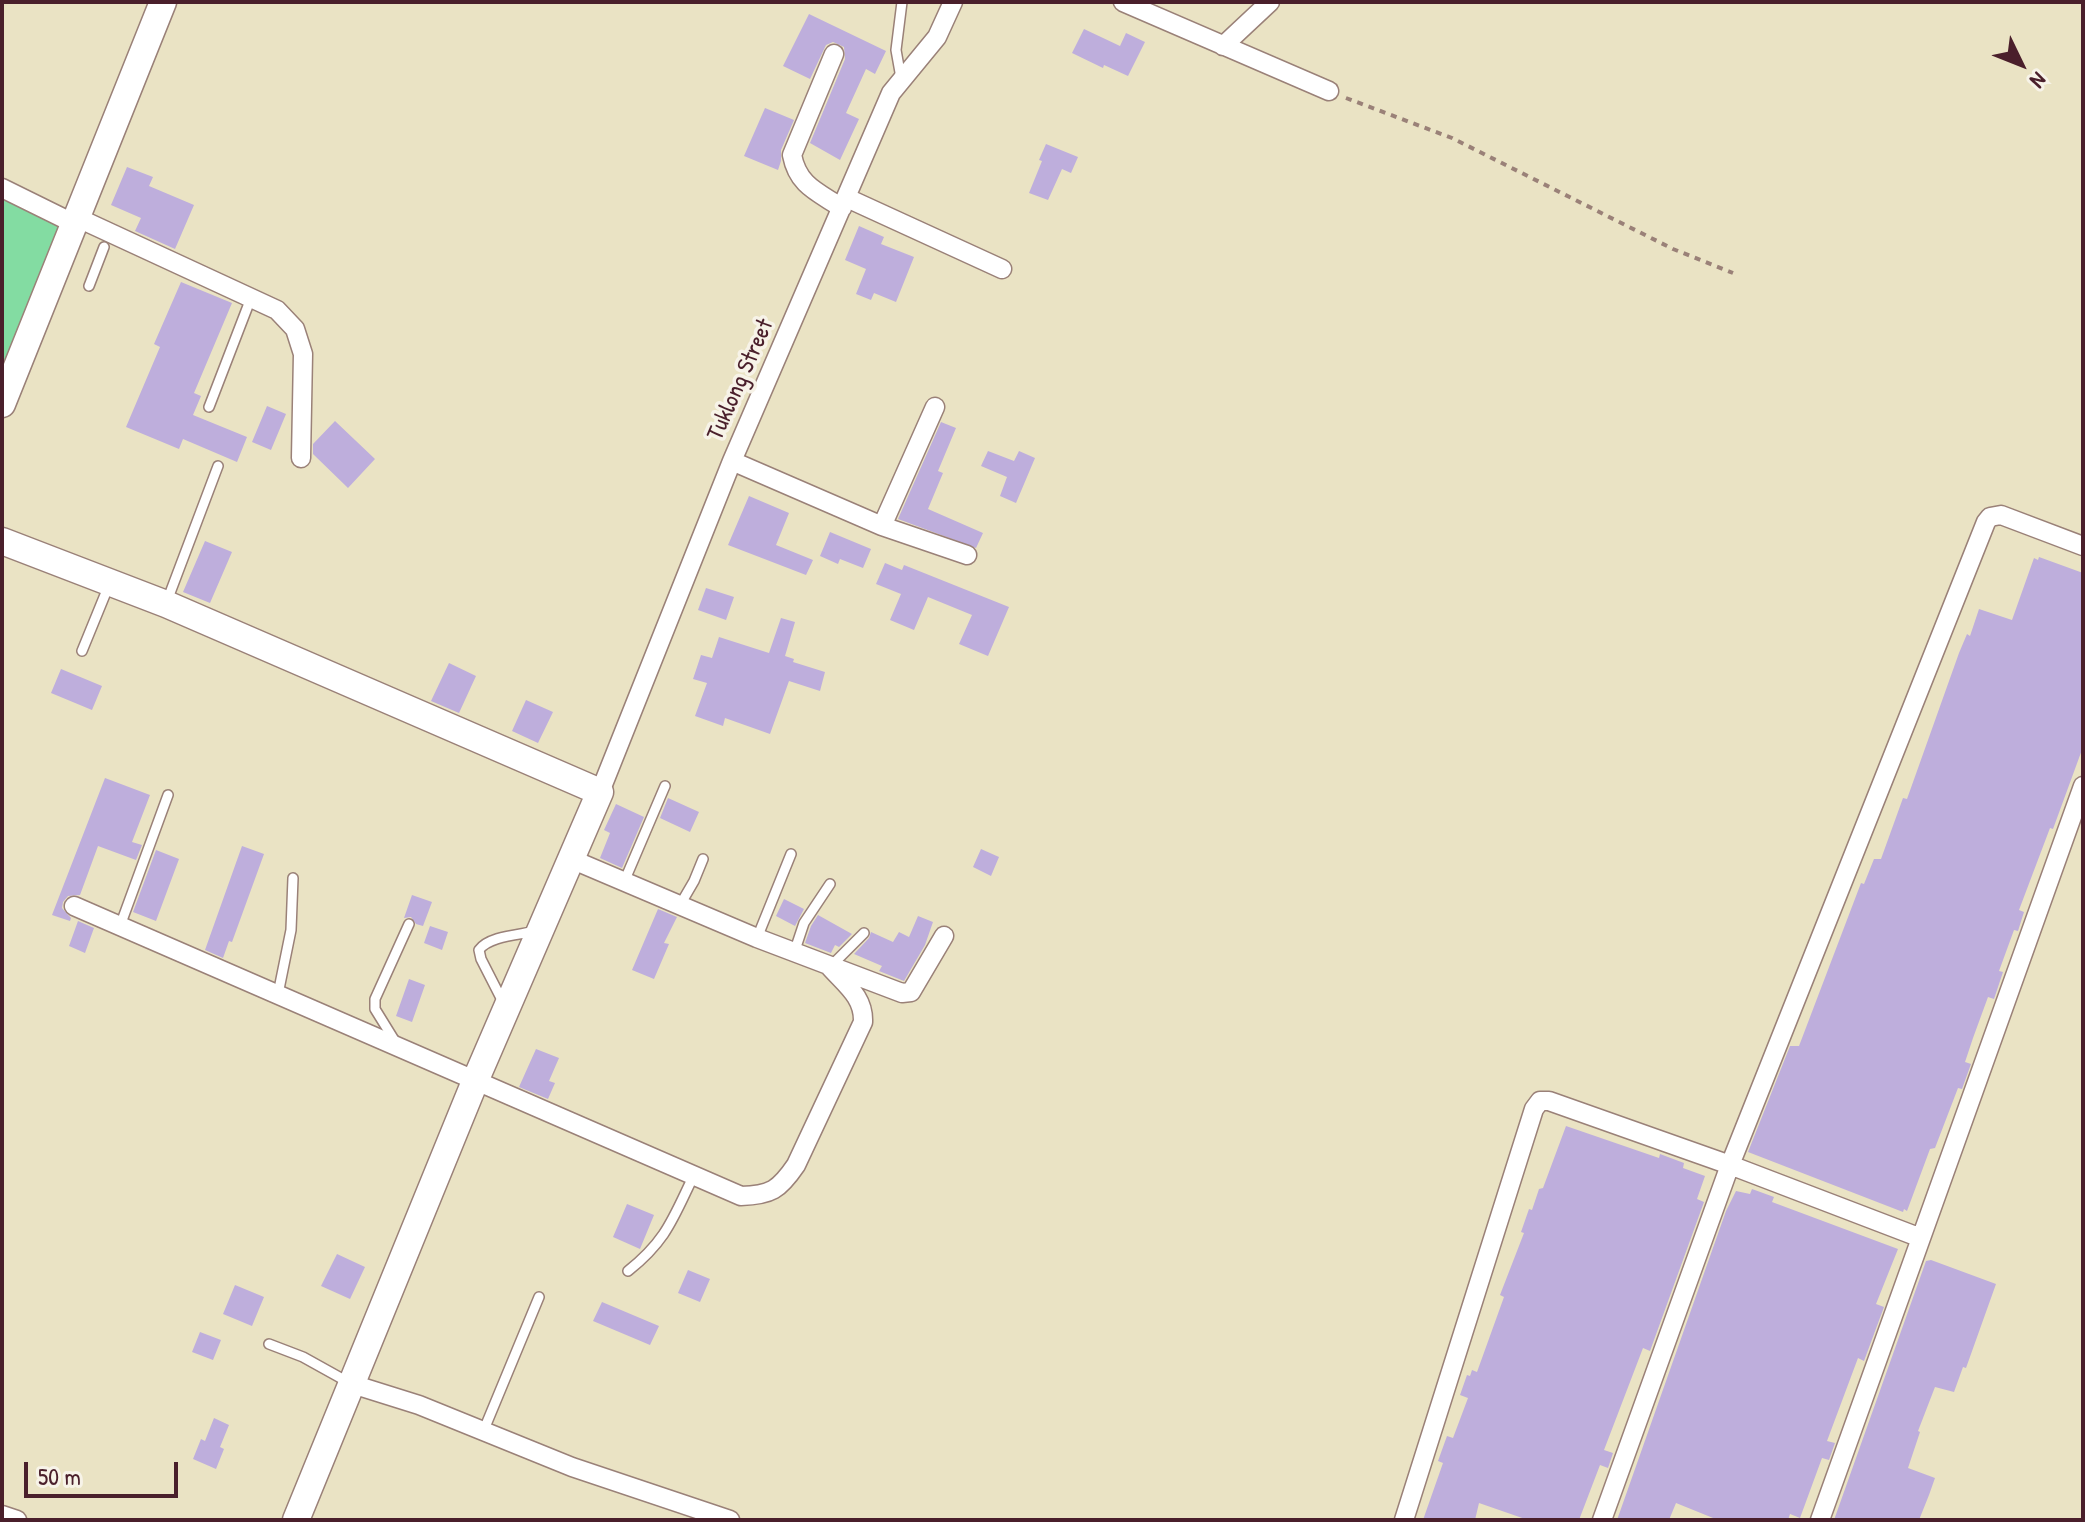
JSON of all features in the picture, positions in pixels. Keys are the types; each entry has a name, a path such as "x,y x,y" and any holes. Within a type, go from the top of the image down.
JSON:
{"street":[{"path":"2,404 163,2"},
{"name":"Tuklong Street","path":"600,792 732,461 891,93 937,37 953,2"},
{"path":"1123,2 1329,91"},
{"path":"1223,46 1270,2"},
{"path":"834,54 792,155 801,181 845,203 1002,269"},
{"path":"2,188 108,239 277,310 295,329 303,354 301,458"},
{"path":"882,526 935,407"},
{"path":"732,461 882,526 967,555"},
{"path":"1602,1520 1730,1165 1986,522 1990,517 2001,515 2083,546"},
{"path":"2,541 166,604 600,792 476,1079 296,1520"},
{"path":"1820,1520 2083,786"},
{"path":"571,859 794,953 902,993 911,992 944,936"},
{"path":"74,906 741,1196 763,1195 783,1186 796,1165 863,1022 859,998 830,967"},
{"path":"1404,1520 1529,1124 1540,1101 1549,1101 1730,1165 1921,1238"},
{"path":"352,1384 419,1405 572,1467 730,1520"},
{"path":"2,1515 17,1520"}],"lane":[{"path":"902,2 896,50 902,79"},
{"path":"89,286 108,239"},
{"path":"209,407 251,298"},
{"path":"166,604 218,466"},
{"path":"82,651 110,582"},
{"path":"624,882 665,786"},
{"path":"120,926 168,795"},
{"path":"757,938 791,854"},
{"path":"680,905 703,859"},
{"path":"278,994 291,930 293,878"},
{"path":"794,953 804,923 830,884"},
{"path":"397,1045 375,1009 375,999 409,924"},
{"path":"506,1010 479,950 489,941 539,930"},
{"path":"830,967 864,933"},
{"path":"628,1271 651,1253 663,1238 694,1175"},
{"path":"483,1432 539,1297"},
{"path":"269,1344 303,1357 352,1384"}],"path":[{"path":"1329,91 1452,138 1673,249 1733,273"}],"green space":[{"path":"2,193 62,226 2,369"}],"building":[{"path":"809,14 886,51 875,74 866,69 846,113 859,119 840,160 810,143 845,59 844,47 833,42 826,45 810,79 783,66"},
{"path":"1084,29 1120,46 1126,33 1145,42 1128,76 1072,53"},
{"path":"765,108 794,120 781,150 778,170 744,156"},
{"path":"1046,144 1078,157 1071,173 1062,169 1048,200 1029,193"},
{"path":"127,167 153,177 149,186 194,205 175,249 135,231 141,218 111,205"},
{"path":"859,226 884,237 881,244 914,257 896,302 874,293 871,300 856,294 866,269 845,260"},
{"path":"181,282 232,303 194,393 201,396 193,415 247,437 237,462 183,439 179,449 126,427 160,347 154,344"},
{"path":"267,406 286,414 271,450 252,442"},
{"path":"335,421 375,459 348,488 313,454 313,444"},
{"path":"941,422 956,428 938,471 943,473 928,509 983,533 976,548 898,519"},
{"path":"988,451 1014,461 1019,451 1035,458 1016,503 1000,496 1007,477 981,466"},
{"path":"749,496 789,513 776,545 813,560 806,575 728,545"},
{"path":"830,532 871,549 863,568 840,559 838,564 820,556"},
{"path":"205,541 232,552 210,603 183,592"},
{"path":"2039,557 2083,573 2083,747 2019,910 2024,912 1999,971 2003,972 1994,999 1988,997 1973,1038 1965,1062 1971,1064 1962,1089 1958,1088 1935,1148 1930,1149 1907,1211 1904,1209 1903,1212 1748,1152 1790,1046 1799,1046 1861,883 1864,884 1874,859 1881,859 1903,798 1907,799 1959,653 1967,634 1970,636 1979,609 2012,620 2034,558 2038,560"},
{"path":"885,563 902,570 904,565 1009,607 988,656 959,644 972,615 928,597 914,630 890,620 901,594 876,584"},
{"path":"706,588 734,597 726,620 698,610"},
{"path":"781,618 795,622 785,656 794,659 793,662 825,672 820,691 789,681 770,734 725,718 723,726 695,716 707,683 693,679 701,655 712,658 719,637 769,653"},
{"path":"449,663 476,676 459,713 431,701"},
{"path":"61,669 102,686 92,710 51,693"},
{"path":"526,700 553,712 538,743 512,731"},
{"path":"105,778 150,795 132,842 142,845 136,860 98,846 80,895 68,896 63,902 62,908 71,918 70,921 52,915"},
{"path":"668,798 699,812 690,832 660,818"},
{"path":"616,804 644,817 622,868 600,858 610,833 604,830"},
{"path":"242,846 264,854 232,942 229,941 223,958 205,950"},
{"path":"981,849 999,857 991,876 973,867"},
{"path":"156,850 179,859 156,921 133,912"},
{"path":"412,895 432,902 423,926 416,924 411,917 404,918"},
{"path":"784,899 804,909 795,926 776,916"},
{"path":"658,909 677,917 664,943 669,944 654,979 632,970"},
{"path":"818,915 852,934 839,947 835,945 831,953 805,943"},
{"path":"918,916 933,922 925,945 904,981 879,971 882,966 854,954 871,932 893,942 899,932 909,937"},
{"path":"78,921 94,928 85,953 69,946"},
{"path":"430,926 448,932 442,950 424,943"},
{"path":"409,979 425,985 412,1022 396,1016"},
{"path":"536,1049 559,1058 549,1081 555,1083 548,1099 519,1087"},
{"path":"1566,1126 1659,1158 1660,1154 1684,1163 1683,1168 1705,1176 1697,1199 1704,1202 1650,1351 1643,1348 1604,1450 1613,1453 1608,1468 1600,1465 1579,1520 1528,1520 1479,1503 1475,1520 1423,1520 1443,1463 1438,1461 1447,1436 1453,1438 1468,1398 1460,1395 1467,1375 1470,1376 1472,1370 1477,1372 1504,1297 1500,1295 1524,1233 1521,1232 1529,1209 1532,1210 1539,1189 1543,1188"},
{"path":"1752,1189 1774,1197 1772,1202 1898,1249 1876,1304 1884,1307 1864,1361 1858,1358 1827,1441 1835,1443 1829,1460 1822,1458 1800,1518 1790,1514 1788,1520 1718,1520 1676,1503 1669,1520 1617,1520 1726,1211 1736,1191 1750,1194"},
{"path":"627,1204 654,1215 640,1249 613,1237"},
{"path":"337,1254 365,1267 350,1299 321,1286"},
{"path":"1931,1260 1996,1284 1966,1368 1963,1367 1954,1392 1935,1387 1918,1431 1908,1468 1935,1478 1929,1495 1919,1520 1834,1520 1926,1261"},
{"path":"688,1270 710,1279 700,1302 678,1293"},
{"path":"235,1285 264,1297 252,1326 223,1314"},
{"path":"602,1302 659,1326 650,1345 593,1321"},
{"path":"200,1332 221,1340 213,1360 192,1352"},
{"path":"214,1418 229,1425 216,1469 193,1459 201,1439 205,1441"}]}
